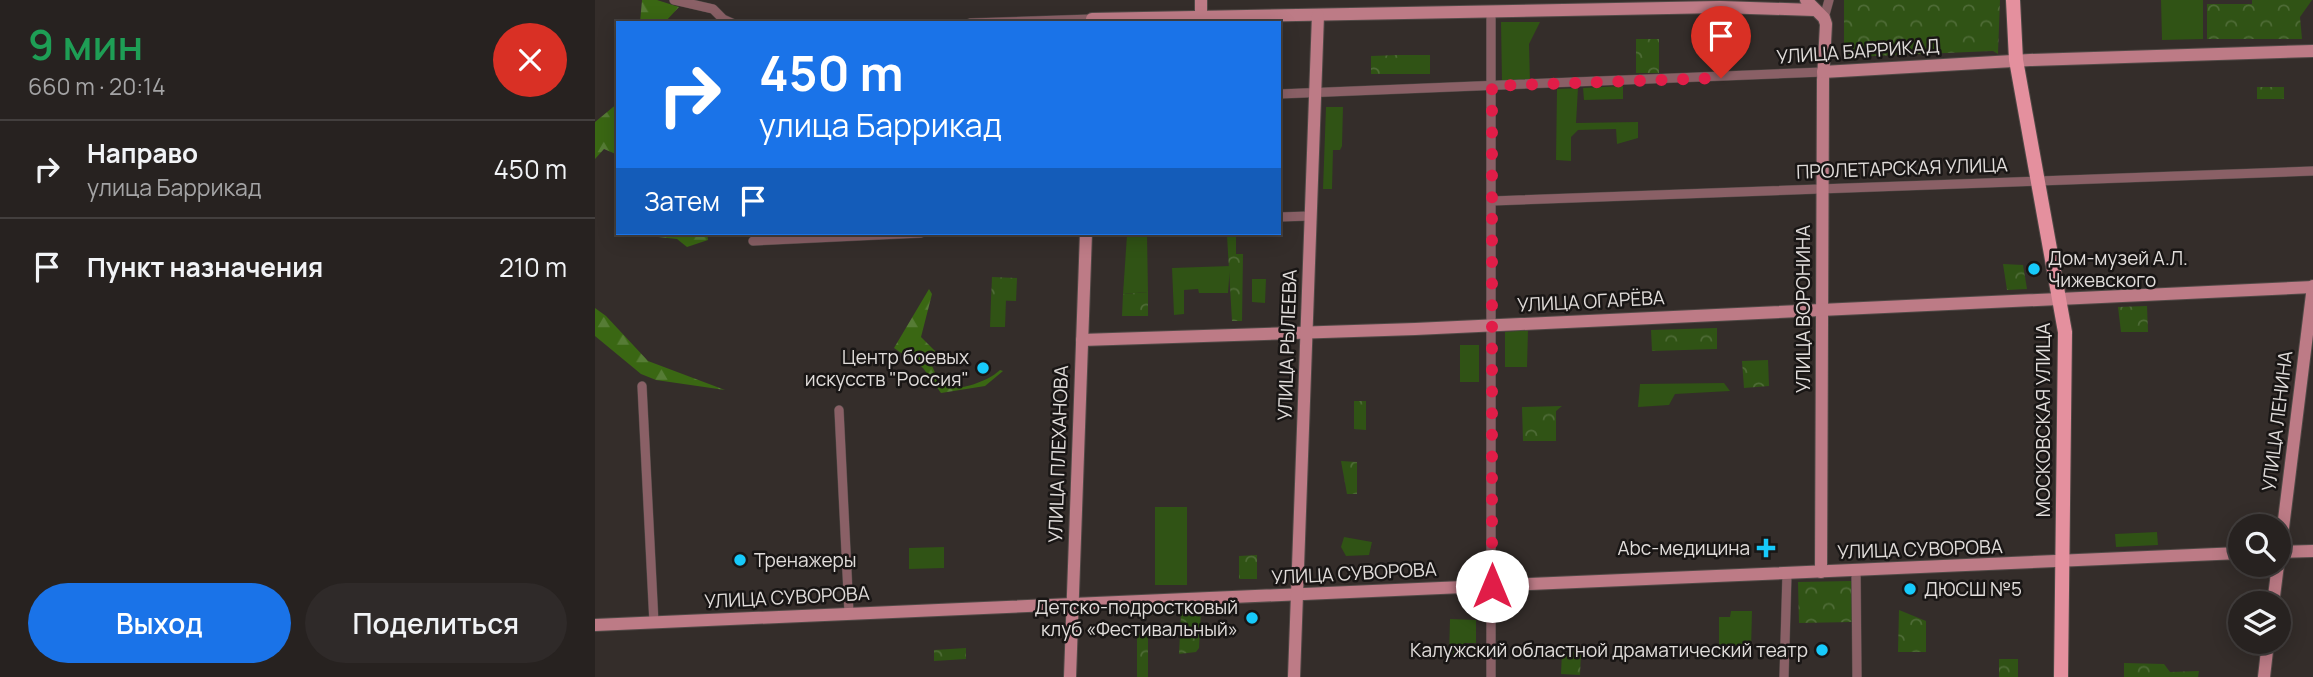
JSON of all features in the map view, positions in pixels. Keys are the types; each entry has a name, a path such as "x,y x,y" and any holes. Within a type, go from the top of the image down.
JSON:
{"main road":[{"name":"МОСКОВСКАЯ УЛИЦА","path":"2013,0 2016,61 2065,332 2061,677"}],"street":[{"path":"674,0 713,9 728,21"},
{"path":"1201,0 1201,17"},
{"path":"1092,21 1491,12 1736,3 1816,10 1829,0"},
{"name":"УЛИЦА ВОРОНИНА","path":"1816,10 1826,46 1823,72 1821,572"},
{"path":"1491,12 1491,677"},
{"name":"УЛИЦА РЫЛЕЕВА","path":"1294,677 1318,15"},
{"path":"1826,46 1835,61 1846,69"},
{"name":"УЛИЦА БАРРИКАД","path":"1281,94 1823,72 2016,61 2313,51"},
{"name":"ПРОЛЕТАРСКАЯ УЛИЦА","path":"1492,201 2313,171"},
{"path":"1281,217 1310,216"},
{"path":"753,241 879,235"},
{"name":"УЛИЦА ПЛЕХАНОВА","path":"1070,677 1086,235"},
{"name":"УЛИЦА ОГАРЁВА","path":"1082,340 1492,325 2313,287"},
{"name":"УЛИЦА ЛЕНИНА","path":"2285,514 2313,287"},
{"path":"642,386 654,623"},
{"path":"839,410 849,614"},
{"path":"2291,556 2313,551"},
{"name":"УЛИЦА СУВОРОВА","path":"595,625 2228,554"},
{"path":"1856,571 1857,677"},
{"path":"1784,677 1787,574"},
{"path":"2264,677 2267,654"}],"green space":[{"path":"642,0 657,0 679,7 666,21 640,21"},
{"path":"1844,0 2000,0 1998,54 1993,51 1851,57 1844,51"},
{"path":"2161,0 2203,0 2203,39 2162,40"},
{"path":"2252,0 2312,0 2300,17 2302,39 2207,39 2207,4 2252,4"},
{"path":"1501,22 1540,22 1529,44 1530,83 1502,83"},
{"path":"1636,39 1659,39 1659,73 1636,73"},
{"path":"1398,55 1430,55 1430,74 1398,74"},
{"path":"1398,55 1398,74 1371,74 1371,56"},
{"path":"1623,86 1623,99 1584,100 1583,88"},
{"path":"2257,87 2284,87 2284,99 2257,99"},
{"path":"1578,88 1576,123 1638,122 1638,138 1617,144 1616,129 1578,130 1571,137 1571,161 1556,160 1557,89"},
{"path":"616,105 616,154 604,149 595,159 595,122"},
{"path":"1326,107 1343,107 1342,146 1340,150 1333,150 1332,189 1323,189"},
{"path":"640,235 707,235 708,240 687,247 677,239"},
{"path":"1127,235 1147,235 1148,292 1123,294"},
{"path":"1227,235 1236,235 1236,254 1243,254 1242,321 1232,321"},
{"path":"2003,264 2023,265 2027,289 2007,290"},
{"path":"1230,266 1228,293 1184,290 1184,314 1174,315 1172,268"},
{"path":"992,277 1017,278 1016,301 991,300"},
{"path":"1252,279 1266,279 1265,303 1252,302"},
{"path":"929,289 932,294 921,337 938,354 930,362 938,379 946,386 959,387 975,384 1000,370 1003,371 985,386 941,393 923,368 894,348"},
{"path":"1148,292 1148,316 1122,316 1123,294"},
{"path":"991,300 1006,300 1005,327 990,327"},
{"path":"2147,306 2148,332 2121,332 2118,307"},
{"path":"595,308 606,316 648,361 725,390 656,380 641,374 595,336"},
{"path":"1717,328 1717,349 1652,351 1651,330"},
{"path":"1528,330 1527,367 1505,367 1505,332"},
{"path":"1460,345 1479,345 1479,382 1460,382"},
{"path":"1768,360 1769,386 1744,388 1742,361"},
{"path":"1724,383 1730,391 1675,394 1669,405 1638,407 1640,384"},
{"path":"1354,401 1366,401 1366,430 1354,429"},
{"path":"1562,406 1556,411 1556,441 1523,441 1522,407"},
{"path":"1341,461 1357,462 1357,494 1347,494"},
{"path":"1155,507 1187,507 1187,585 1155,585"},
{"path":"2157,532 2158,545 2116,547 2115,534"},
{"path":"1344,537 1372,542 1369,555 1346,556 1341,547"},
{"path":"944,547 944,568 909,569 909,548"},
{"path":"1257,555 1257,579 1239,579 1239,556"},
{"path":"1851,581 1852,622 1799,623 1798,582"},
{"path":"1899,610 1926,621 1926,652 1898,652"},
{"path":"1201,611 1199,648 1196,652 1179,654 1181,612"},
{"path":"1731,611 1752,611 1751,651 1719,651 1719,617 1730,617"},
{"path":"1450,619 1476,620 1476,643 1464,643 1463,656 1449,656"},
{"path":"1137,634 1148,634 1148,677 1137,677"},
{"path":"966,648 966,659 934,661 934,650"},
{"path":"1562,652 1581,652 1580,675 1561,674"},
{"path":"1999,659 2018,659 2018,677 1999,677"},
{"path":"2124,663 2164,664 2170,672 2199,671 2198,677 2124,677"}],"place":[{"name":"Дом-музей А.Л. Чижевского","path":"2034,269"},
{"name":"Центр боевых искусств \"Россия\"","path":"983,368"},
{"name":"Abc-медицина","path":"1766,548"},
{"name":"Тренажеры","path":"740,560"},
{"name":"ДЮСШ №5","path":"1910,589"},
{"name":"Детско-подростковый клуб «Фестивальный»","path":"1252,618"},
{"name":"Калужский областной драматический театр","path":"1822,650"}],"route":[{"path":"1492,586 1492,86 1721,78"}]}
